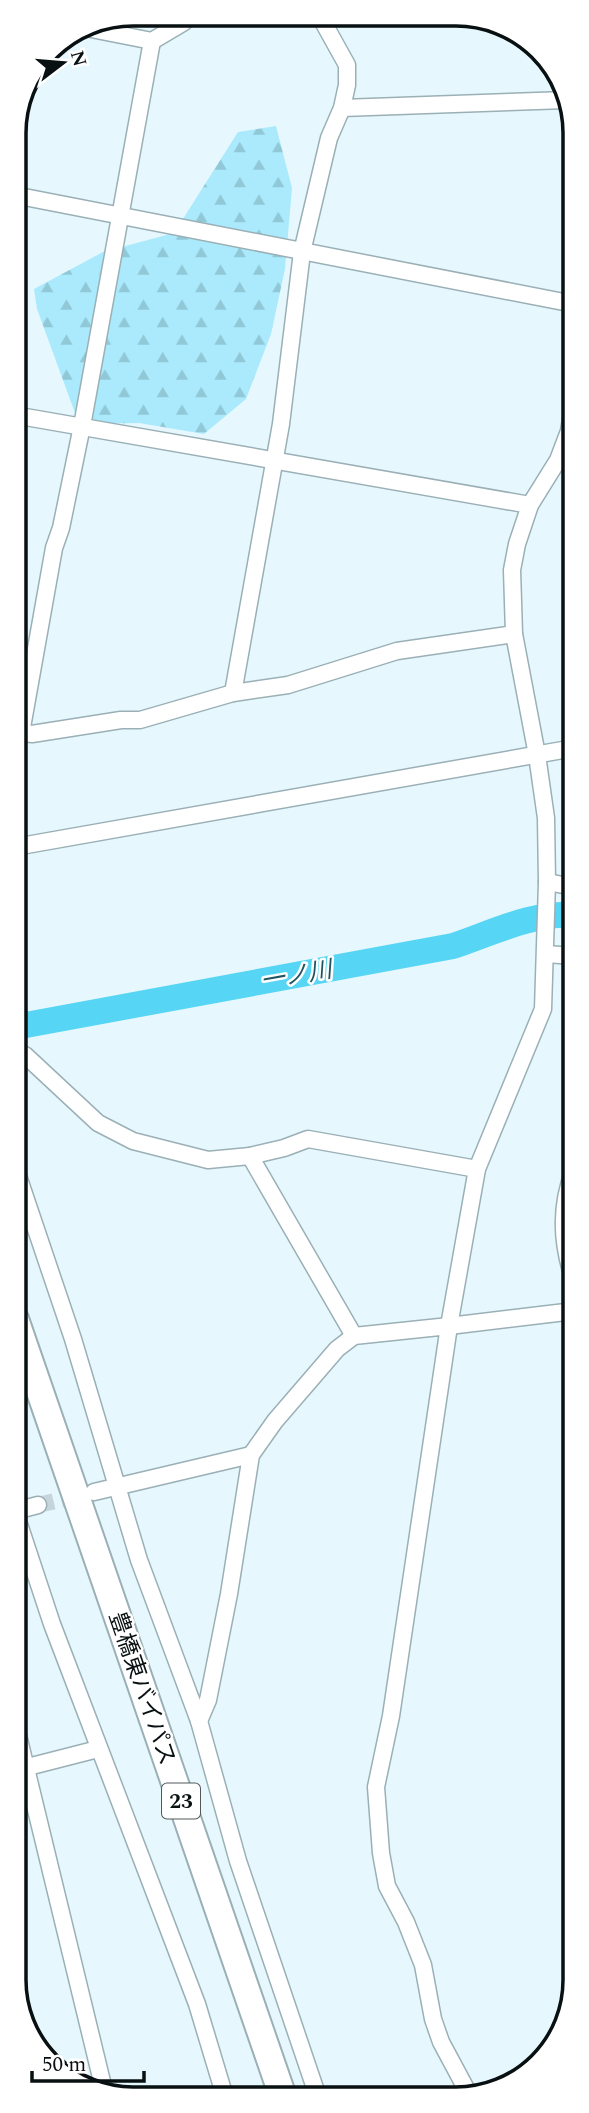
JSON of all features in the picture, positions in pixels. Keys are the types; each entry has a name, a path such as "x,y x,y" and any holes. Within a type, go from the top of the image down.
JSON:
{"highway":[{"name":"豊橋東バイパス","path":"26,1346 87,1498 279,2087"},
{"name":"23","path":"26,1378 87,1498"}],"street":[{"path":"102,31 152,41 177,26"},
{"path":"233,693 281,424 302,252 328,138 342,108 347,85 347,65 325,26"},
{"path":"26,691 54,548 61,528 82,426 152,41"},
{"path":"342,108 557,100"},
{"path":"26,197 563,302"},
{"path":"26,417 530,505"},
{"path":"465,2086 441,2042 433,2019 423,1965 406,1922 387,1886 381,1853 376,1787 391,1716 449,1326 477,1169 543,1009 546,818 514,634 512,570 517,544 530,505 558,460 563,447"},
{"path":"26,733 121,720 140,720 233,693 288,685 397,652 514,634"},
{"path":"26,845 563,750"},
{"path":"547,885 563,886"},
{"path":"546,948 563,953"},
{"path":"26,1056 98,1123 133,1142 208,1160 250,1156 308,1139 477,1169"},
{"path":"250,1156 354,1336"},
{"path":"26,1200 73,1339 139,1560 199,1721 238,1861 315,2087"},
{"path":"199,1721 208,1700 229,1594 251,1455 275,1421 337,1349 354,1336 563,1312"},
{"path":"87,1498 251,1455"},
{"path":"26,1509 38,1505"},
{"path":"26,1547 51,1625 197,2004 222,2087"},
{"path":"26,1767 99,1749"},
{"path":"26,1792 102,2082"}],"green space":[{"path":"276,126 292,188 285,269 271,334 246,399 204,434 139,423 79,424 37,309 34,289 103,252 174,233 238,132"}],"waterway":[{"name":"一ノ川","path":"26,1025 453,946 528,920 563,915"}],"tunnel":[{"path":"38,1505 81,1495"}]}
